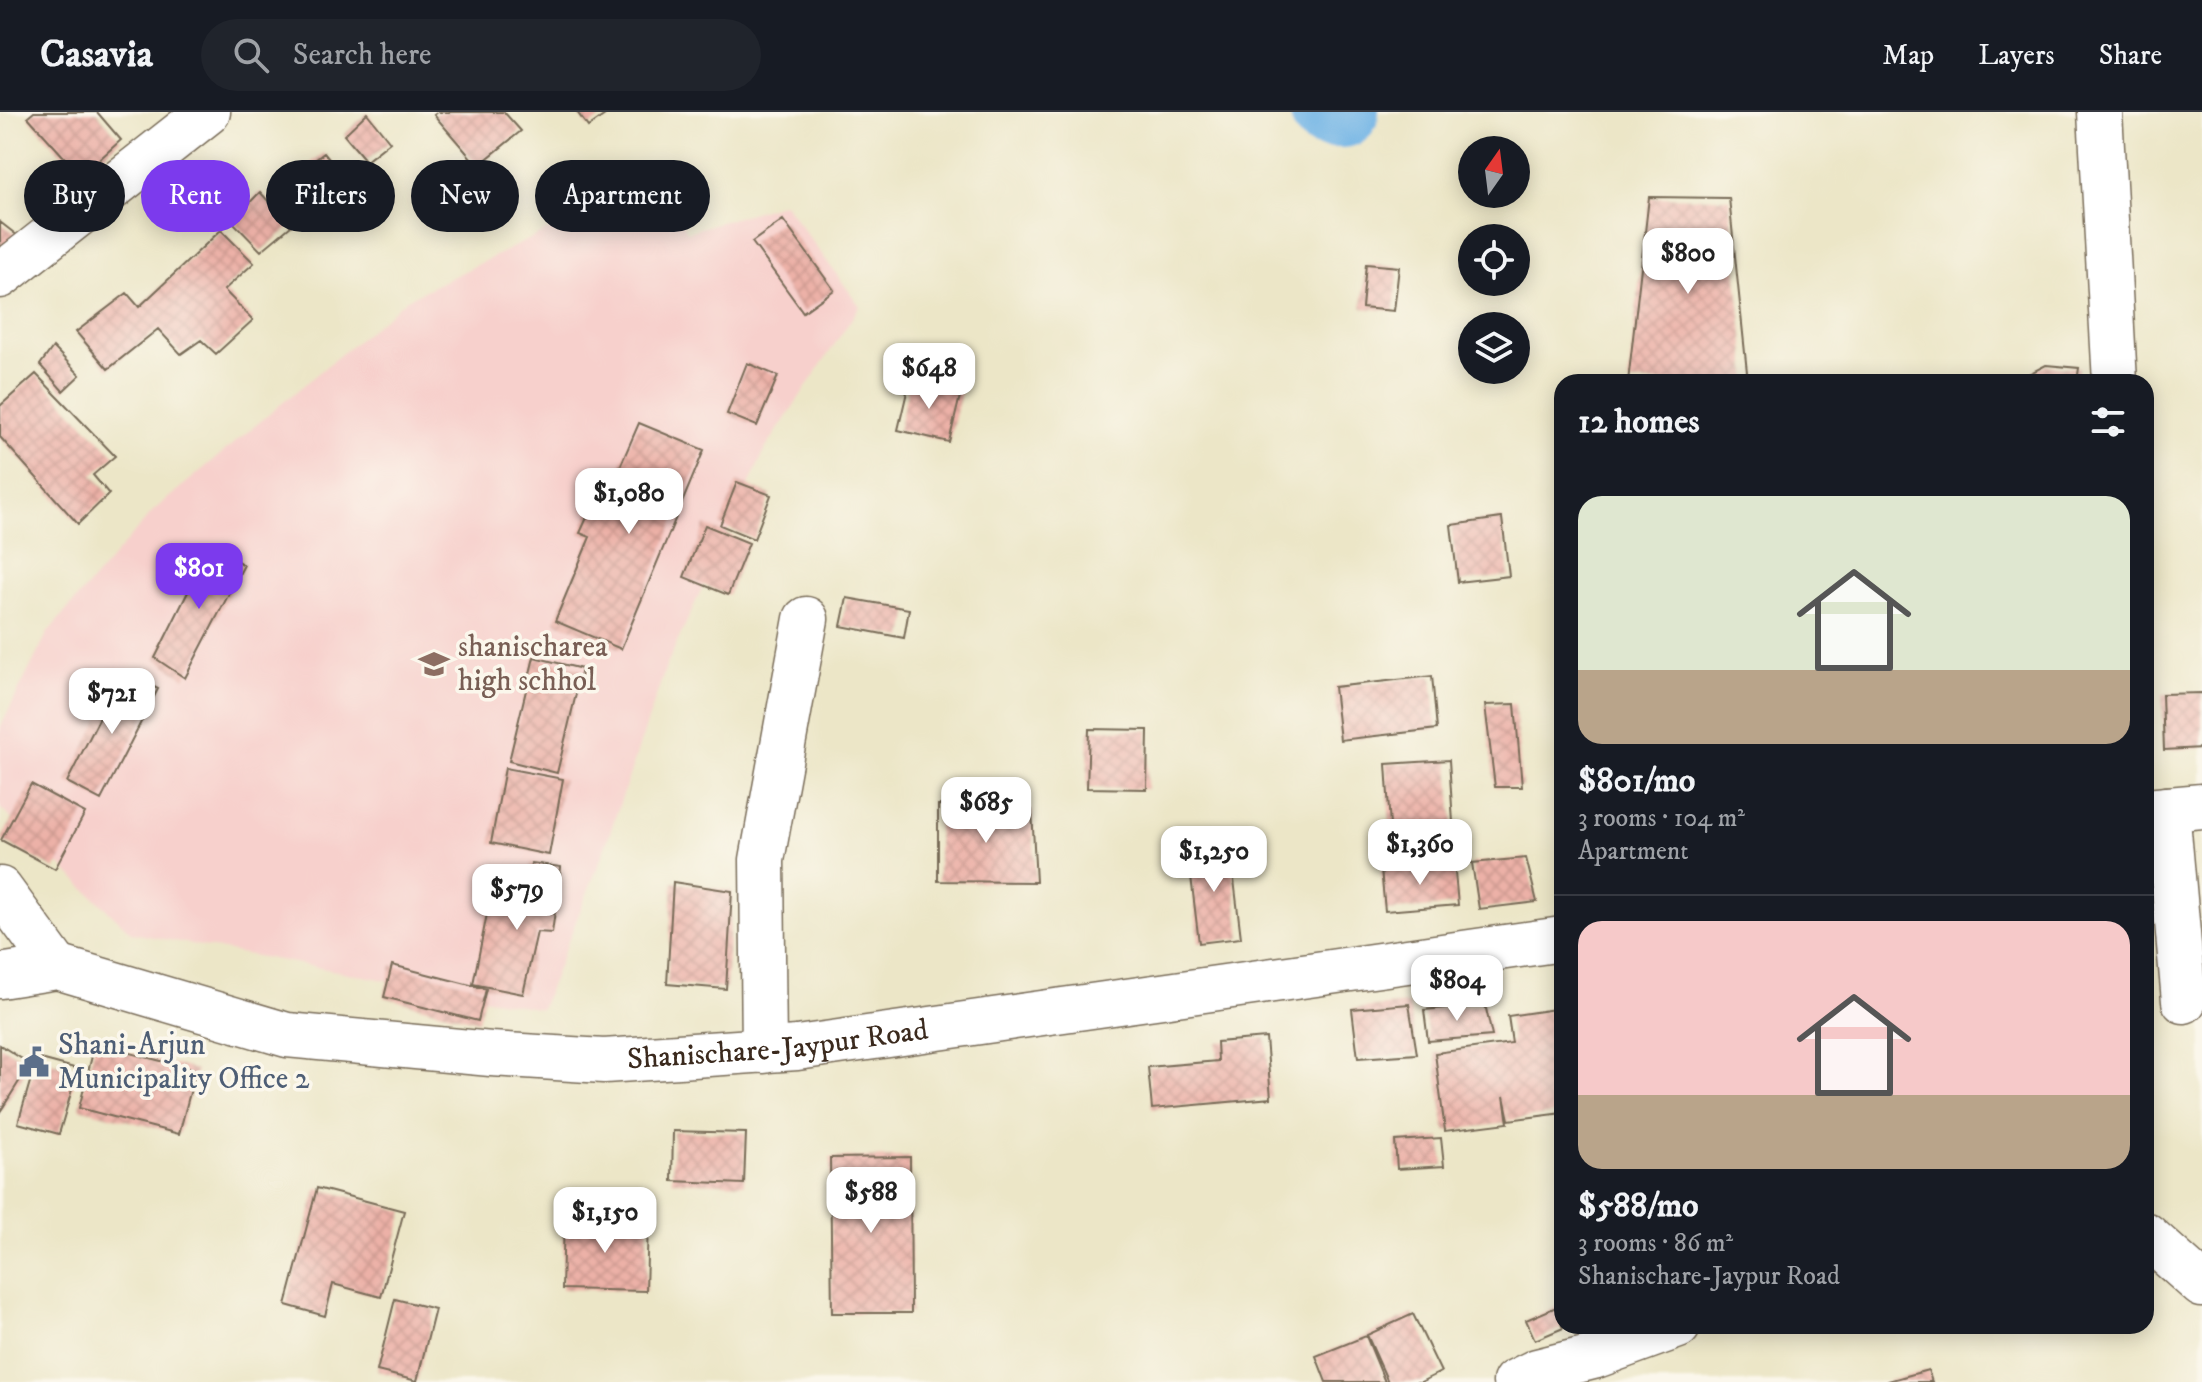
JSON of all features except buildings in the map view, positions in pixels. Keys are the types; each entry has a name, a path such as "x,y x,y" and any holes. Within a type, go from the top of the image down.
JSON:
{"street":[{"path":"0,276 208,112"},
{"path":"2100,112 2115,374"},
{"path":"764,1051 762,860 806,619"},
{"path":"2172,809 2184,1001"},
{"path":"0,889 57,967"},
{"name":"Shanischare-Jaypur Road","path":"0,976 57,967 287,1035 604,1061 764,1051 1554,940"},
{"path":"2154,1242 2202,1285"},
{"path":"1515,1382 1537,1371 1593,1357 1656,1334"}],"shaded area":[{"path":"784,203 860,306 766,448 666,667 602,856 541,1009 132,933 0,808 0,728 48,632 154,510 407,299 544,232 710,232 710,225"}],"waterway":[{"path":"1326,112 1343,112"}],"place":[{"name":"shanischarea high schhol","path":"434,664"},
{"name":"Shani-Arjun Municipality Office 2","path":"34,1062"}]}
